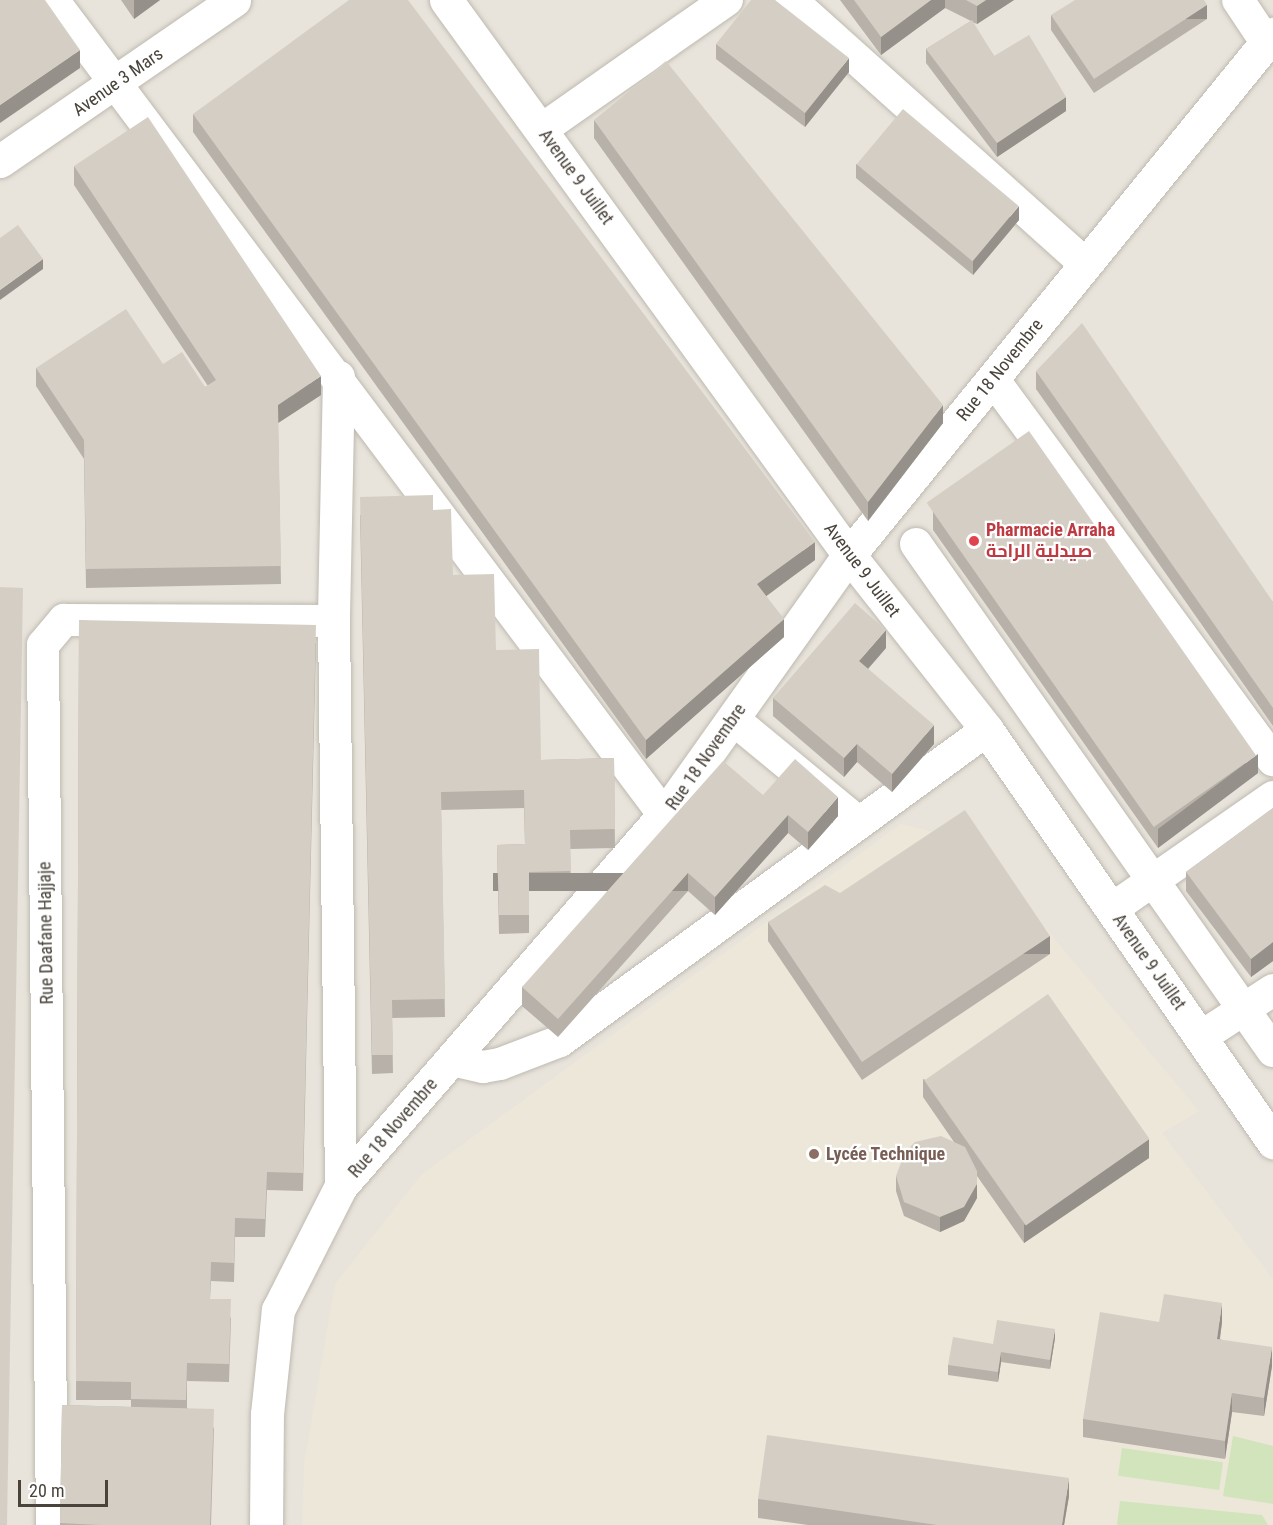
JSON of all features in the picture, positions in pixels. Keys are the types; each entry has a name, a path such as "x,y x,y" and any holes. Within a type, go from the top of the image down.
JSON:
{"street":[{"path":"53,0 339,377 664,815"},
{"name":"Avenue 3 Mars","path":"0,161 234,0"},
{"name":"Avenue 9 Juillet","path":"446,0 849,555 987,730 1273,1142"},
{"path":"541,130 727,0"},
{"path":"791,0 1084,263"},
{"path":"1238,0 1270,38"},
{"name":"Rue 18 Novembre","path":"266,1525 267,1414 278,1310 341,1186 664,815 849,555 993,379 1084,263 1270,38"},
{"path":"339,377 334,621 341,1186"},
{"path":"993,379 1273,760"},
{"path":"916,544 1273,1051"},
{"name":"Rue Daafane Hajjaje","path":"52,1525 43,645 64,620 334,621"},
{"path":"733,719 859,823"},
{"path":"452,1060 483,1067 500,1065 560,1041 987,730"},
{"path":"1112,909 1273,797"},
{"path":"1201,1037 1273,990"}],"shaded area":[{"path":"0,0 1273,0 1273,1525 0,1525"},
{"name":"Lycée Technique","path":"901,824 973,842 1199,1111 1162,1133 1273,1279 1273,1525 302,1525 304,1464 335,1284 422,1174"}],"green space":[{"path":"1233,1436 1273,1446 1273,1504 1223,1496"},
{"path":"1122,1448 1223,1462 1219,1490 1118,1476"},
{"path":"1120,1501 1262,1515 1268,1525 1117,1525"}],"building":[{"path":"0,0 45,0 80,50 0,105"},
{"path":"349,0 408,0 815,542 757,584 784,619 646,740 193,114"},
{"path":"751,0 775,0 849,58 805,113 716,44"},
{"path":"854,0 931,0 881,37"},
{"path":"966,0 986,0 977,6"},
{"path":"1075,0 1204,0 1207,5 1094,79 1051,15"},
{"path":"972,20 994,56 1029,35 1066,97 997,143 926,49"},
{"path":"666,61 943,405 868,502 594,120"},
{"path":"903,109 1019,206 972,261 857,164"},
{"path":"148,117 321,376 278,405 281,566 86,569 84,440 36,368 126,309 163,364 182,352 205,387 216,380 74,166"},
{"path":"18,225 43,259 0,290 0,238"},
{"path":"1082,323 1273,602 1273,708 1036,371"},
{"path":"1029,431 1256,755 1154,827 927,503"},
{"path":"433,495 433,510 451,509 453,575 494,574 496,650 539,649 541,760 614,758 615,829 570,830 571,871 529,872 529,915 499,915 497,845 525,844 524,790 441,792 445,999 392,1000 393,1055 372,1055 360,497"},
{"path":"0,587 23,588 7,1525 0,1525"},
{"path":"855,603 886,630 859,661 934,725 892,774 857,744 844,758 773,698"},
{"path":"79,620 316,625 303,1173 267,1172 265,1219 235,1218 234,1263 211,1262 210,1299 231,1299 229,1364 187,1363 186,1400 131,1399 131,1382 76,1381"},
{"path":"795,759 838,797 808,832 788,815 715,897 688,873 558,1019 522,987 723,761 763,795"},
{"path":"1273,808 1273,942 1251,959 1186,872"},
{"path":"965,810 1050,936 862,1062 768,922 825,885 840,893"},
{"path":"1048,994 1150,1139 1026,1226 924,1081"},
{"path":"941,1136 965,1147 977,1171 977,1184 964,1207 940,1217 904,1202 896,1176 905,1152 915,1142"},
{"path":"1164,1294 1222,1303 1217,1339 1272,1347 1264,1398 1232,1393 1225,1441 1083,1419 1100,1312 1159,1322"},
{"path":"997,1320 1055,1329 1050,1360 1001,1352 998,1372 948,1365 953,1337 993,1344"},
{"path":"62,1405 214,1409 210,1525 60,1523"},
{"path":"767,1435 1069,1478 1062,1525 937,1525 758,1499"}],"place":[{"name":"Pharmacie Arraha صيدلية الراحة","path":"974,541"},
{"name":"Lycée Technique","path":"814,1154"}]}
